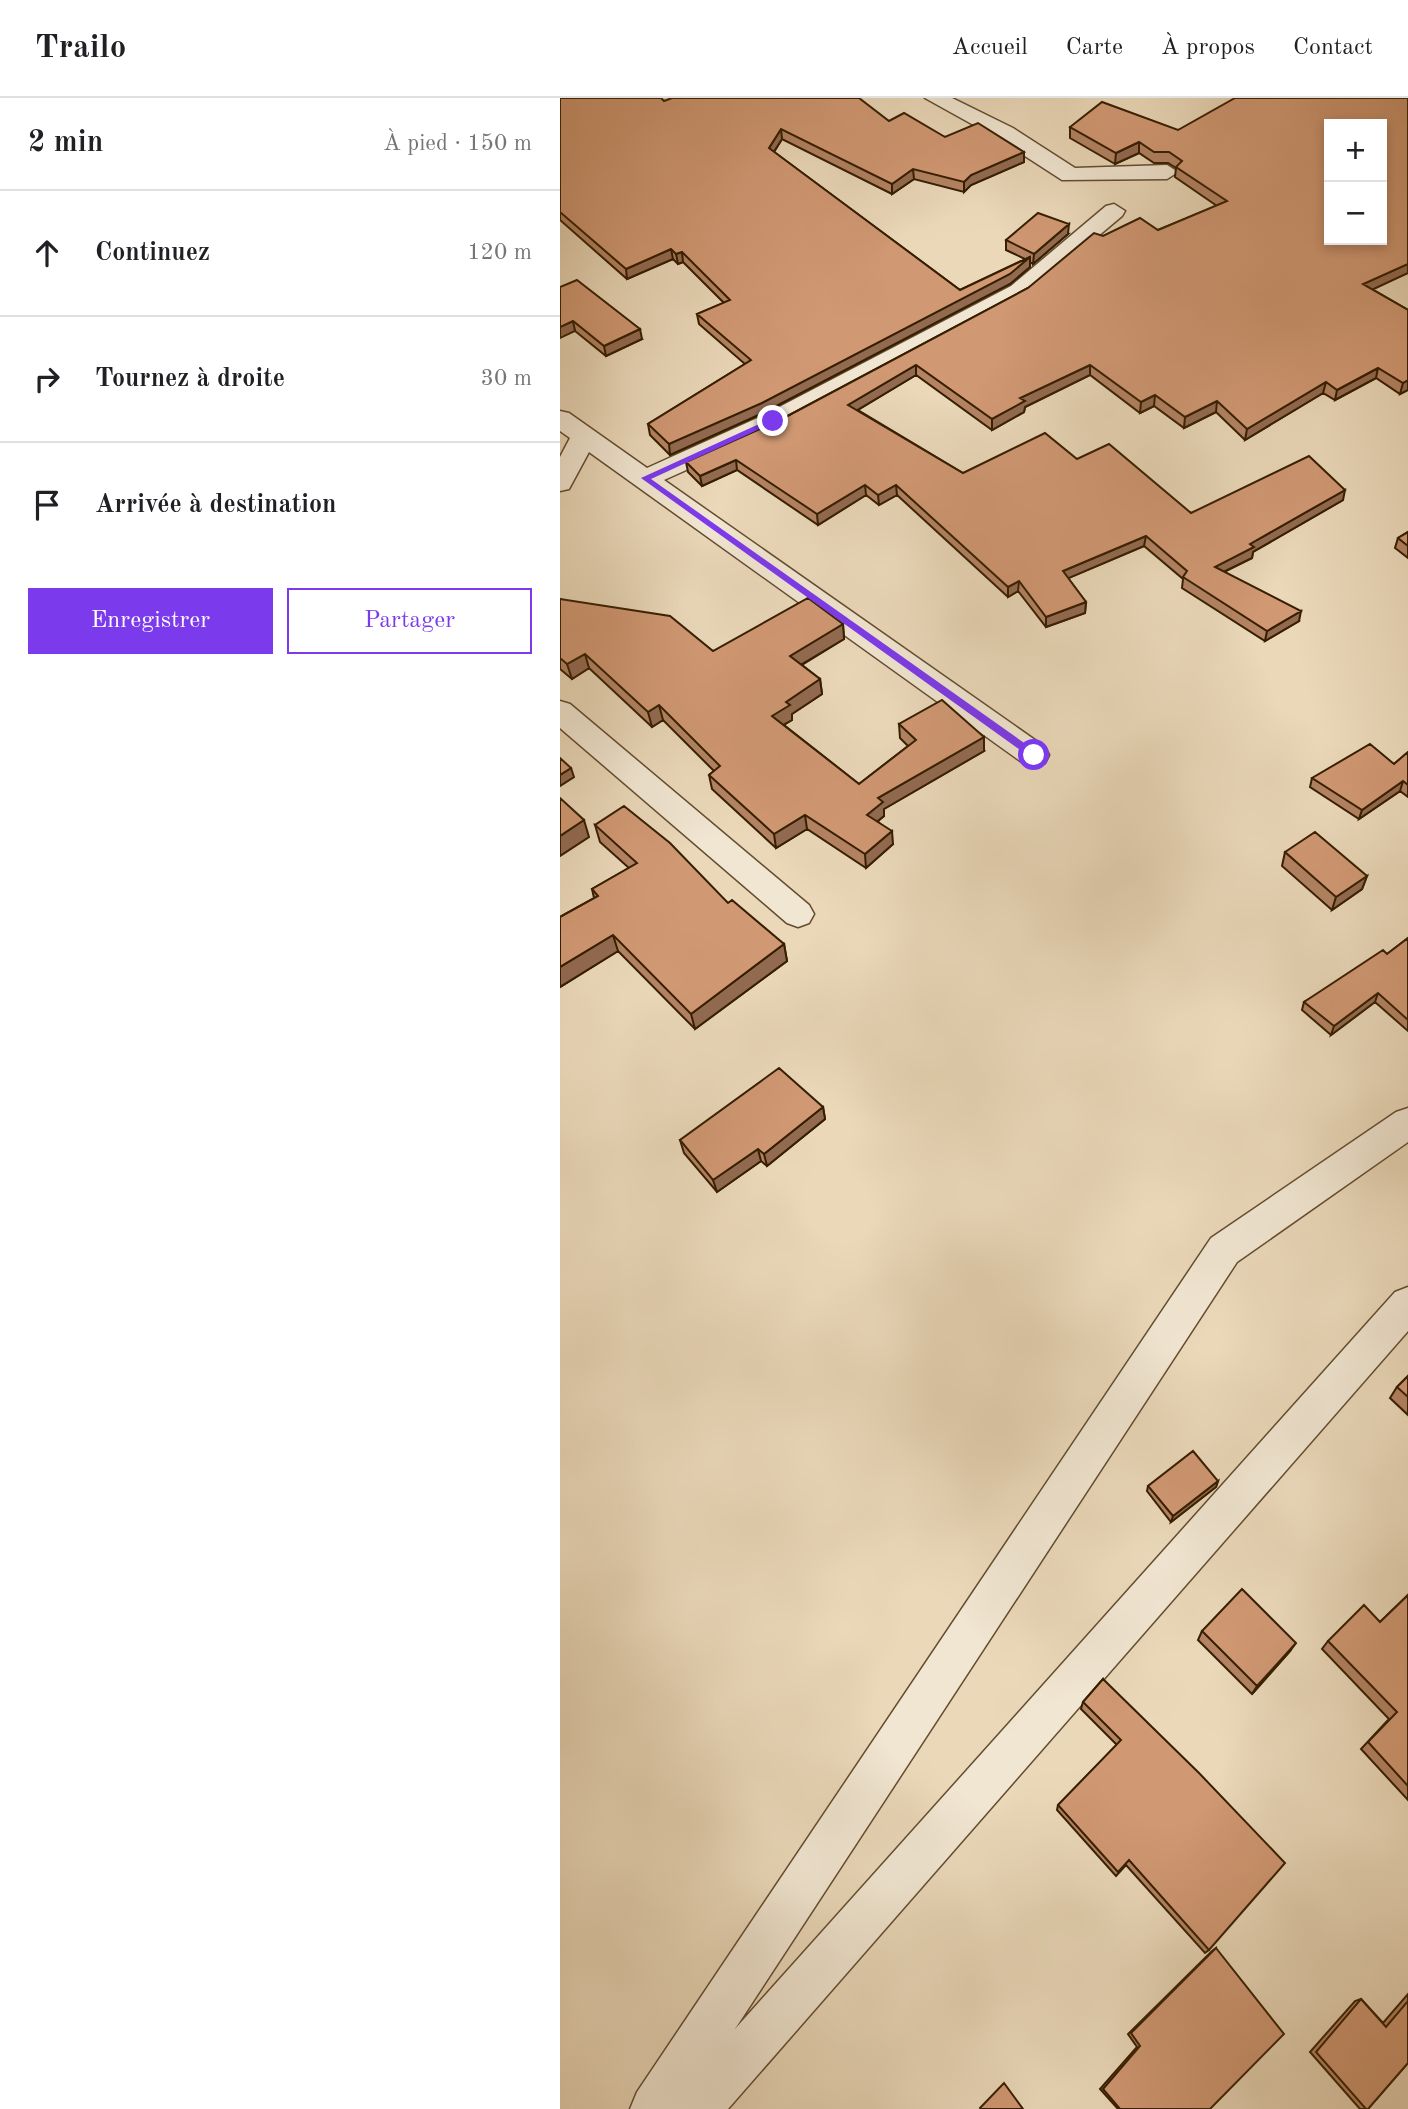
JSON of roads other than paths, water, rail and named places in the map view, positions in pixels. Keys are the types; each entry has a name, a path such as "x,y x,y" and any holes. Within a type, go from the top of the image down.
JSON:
{"street":[{"path":"936,98 1005,133 1070,175 1167,172"},
{"path":"645,478 773,421 1019,291 1114,211"},
{"path":"560,419 1034,755"},
{"path":"560,483 584,435"},
{"path":"560,712 798,914"},
{"path":"654,2109 1224,1251 1408,1123"},
{"path":"696,2109 1408,1304"}]}
